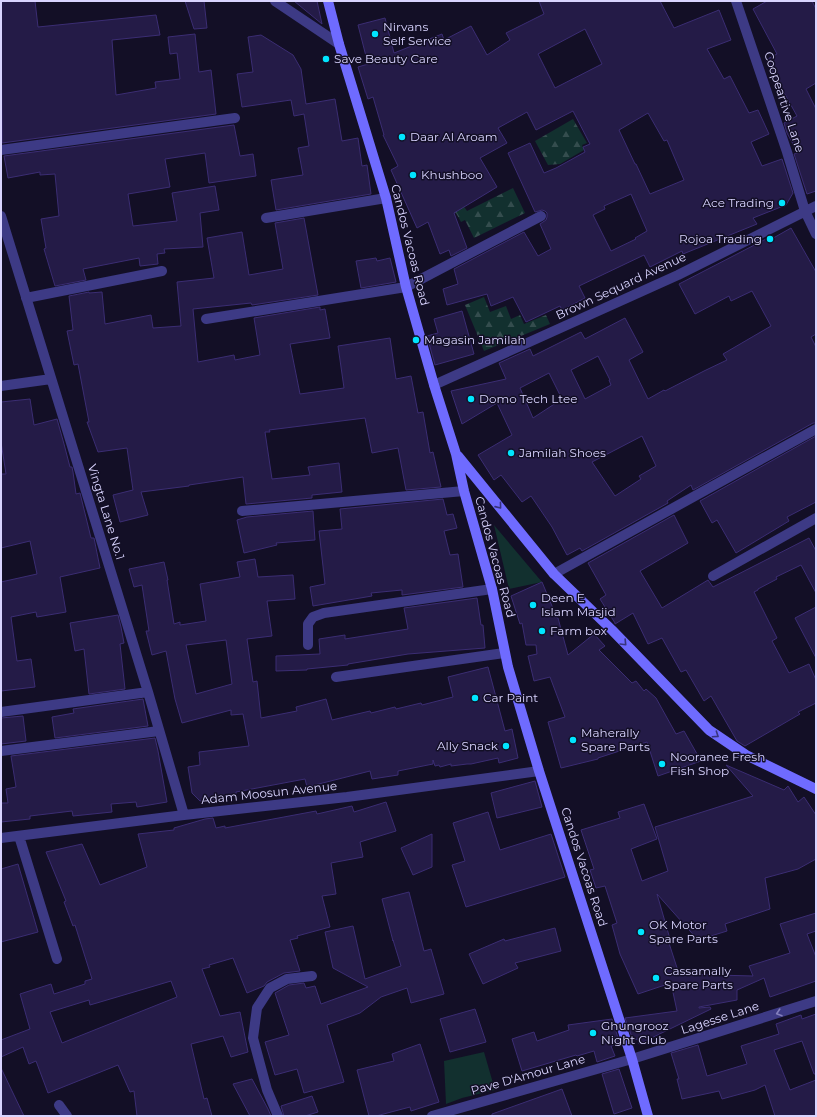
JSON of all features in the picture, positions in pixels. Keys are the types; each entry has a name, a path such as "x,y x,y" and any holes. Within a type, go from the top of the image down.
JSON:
{"main road":[{"name":"Candos Vacoas Road","path":"328,1 339,44 386,198 406,287 434,385 456,454 464,491 492,589 504,653 539,771 632,1059 648,1116"},
{"path":"456,454 554,574 612,630 708,730 746,756 816,789"}],"street":[{"path":"275,1 339,44"},
{"name":"Coopeartive Lane","path":"736,1 787,152 805,211 816,234"},
{"path":"1,150 235,118"},
{"path":"266,218 386,198"},
{"name":"Brown Sequard Avenue","path":"434,385 678,275 816,206"},
{"name":"Vingta Lane No.1","path":"1,216 148,692 184,815"},
{"path":"206,319 406,287 541,216"},
{"path":"26,298 162,271"},
{"path":"1,386 51,379"},
{"path":"554,574 816,429"},
{"path":"242,511 464,491"},
{"path":"714,576 816,518"},
{"path":"308,645 308,624 312,617 324,613 492,589"},
{"path":"336,677 504,653"},
{"path":"1,712 148,692"},
{"path":"1,750 159,731"},
{"name":"Adam Moosun Avenue","path":"1,838 184,815 347,797 539,771"},
{"path":"19,836 57,959"},
{"path":"278,1116 268,1090 253,1038 257,1008 270,988 287,979 312,976"},
{"name":"Lagesse Lane","path":"632,1059 816,1001"},
{"name":"Pave D'Amour Lane","path":"432,1116 632,1059"},
{"path":"59,1105 67,1116"}],"green space":[{"path":"573,119 587,143 582,145 584,150 560,164 548,165 535,141"},
{"path":"450,186 467,211 513,188 525,213 474,238 465,220 461,222 456,213 447,214"},
{"path":"484,297 490,312 506,306 511,319 520,315 524,324 546,315 550,324 484,351 465,305"},
{"path":"494,525 542,582 509,589"},
{"path":"484,1052 495,1090 462,1098 446,1104 444,1061"}],"building":[{"path":"1,1 35,1 38,27 156,15 160,35 112,40 116,95 156,88 155,82 180,79 177,53 170,54 168,37 195,34 199,72 211,70 216,114 2,143"},
{"path":"185,1 204,1 207,28 194,29"},
{"path":"294,1 317,1 322,24"},
{"path":"539,1 660,1 674,28 719,10 731,40 707,49 724,79 730,76 749,113 758,110 769,134 751,142 762,166 782,159 793,193 786,205 753,218 757,224 683,254 682,251 650,267 644,255 579,286 585,298 562,310 560,306 526,322 513,297 491,306 487,294 447,305 443,289 458,284 454,269 524,232 538,256 551,249 540,224 546,220 547,213 542,210 535,212 508,153 530,143 544,173 585,152 583,147 590,144 573,111 536,130 527,112 498,128 507,143 480,158 497,187 454,213 467,248 451,256 449,250 440,254 428,222 417,228 391,170 398,166 383,135 373,97 368,99 358,67 368,64 358,25 385,18 394,53 442,34 444,40 471,26 487,55 510,40 506,33 544,14","holes":["585,29 602,64 555,88 538,54","648,113 664,141 667,140 684,180 650,194 619,130","631,194 647,231 635,238 636,239 611,251 593,215 605,209 604,206"]},
{"path":"767,1 812,1 816,9 816,83 806,89 816,109 816,191 807,194 794,154 798,153 787,133 784,123 797,116 766,60 777,54 753,9"},
{"path":"261,35 293,55 301,69 306,104 335,99 342,141 358,138 362,166 367,165 371,194 276,210 271,180 303,175 298,148 309,146 304,114 294,116 291,100 242,107 237,74 253,72 248,37"},
{"path":"234,125 240,156 253,154 256,176 209,183 205,153 165,159 170,187 128,194 133,226 177,221 172,193 215,186 219,210 200,213 203,247 164,249 165,253 157,254 158,264 140,266 139,258 83,269 86,280 55,286 44,249 46,248 41,219 59,216 55,174 40,175 40,172 8,178 4,156"},
{"path":"304,218 318,295 252,305 251,303 193,309 198,362 234,355 235,360 260,355 254,318 320,307 320,310 325,309 330,338 290,344 300,394 344,388 338,346 390,338 396,379 411,376 418,413 423,412 430,453 433,452 441,487 406,490 398,448 372,453 365,418 269,430 270,432 265,432 272,479 310,475 308,467 339,463 342,492 312,495 312,498 246,504 243,477 141,492 148,515 120,522 113,495 133,490 127,448 98,452 87,422 89,422 78,364 74,365 67,331 73,330 69,296 89,292 102,292 105,324 151,315 153,328 181,326 177,282 214,278 207,238 242,232 249,275 283,269 275,223"},
{"path":"791,228 816,272 816,334 811,337 816,347 816,423 813,423 693,490 691,485 667,501 668,503 582,551 580,548 567,555 552,527 531,496 522,502 501,475 494,480 478,455 512,435 497,403 462,424 451,391 506,379 499,363 530,349 533,356 581,332 585,339 625,318 643,352 629,360 648,399 664,390 665,391 727,360 723,354 771,326 752,291 731,301 729,296 695,314 679,284 766,239 768,241","holes":["598,356 611,385 585,399 571,370","549,373 562,399 533,418 520,388","642,436 656,466 639,476 641,479 615,496 592,462"]},
{"path":"376,258 377,261 390,258 396,282 361,288 356,261"},
{"path":"462,311 474,354 435,365 427,336 438,333 434,319"},
{"path":"30,399 34,425 57,419 70,467 72,467 76,494 80,493 91,538 94,538 100,568 60,577 66,612 37,617 36,612 11,617 17,661 31,659 35,687 1,691 1,582 37,574 30,541 1,548 1,474 6,474 1,442 1,402"},
{"path":"816,436 816,502 787,517 789,521 736,553 717,520 712,523 700,501"},
{"path":"443,499 447,515 453,514 457,528 444,531 450,555 458,554 463,587 402,595 402,590 371,593 372,596 313,606 310,587 325,584 319,531 342,529 340,509"},
{"path":"313,511 315,540 276,543 277,545 244,553 237,520 247,517"},
{"path":"674,515 688,543 640,571 662,608 708,580 713,587 809,538 816,551 816,593 801,565 776,577 777,579 754,592 777,638 772,641 789,673 809,664 816,680 816,703 798,712 800,714 745,746 737,741 711,696 704,701 686,670 681,672 662,638 648,644 633,613 615,624 600,599 606,595 588,563"},
{"path":"255,559 258,577 293,575 295,599 267,601 272,636 247,639 253,682 257,681 261,718 297,711 296,707 326,699 332,720 370,711 371,713 421,703 422,705 453,697 448,677 488,667 505,731 512,729 518,758 499,763 498,758 471,764 451,766 451,764 440,767 439,765 435,766 433,760 433,764 398,771 398,775 372,779 370,771 307,787 305,779 236,792 236,796 200,801 192,793 188,767 200,765 199,752 249,746 243,714 231,715 231,710 182,723 175,699 166,651 152,655 146,631 149,631 142,585 134,587 129,569 164,562 174,624 180,622 180,625 206,621 200,584 240,577 237,562","holes":["226,640 232,684 196,694 186,645"]},
{"path":"542,582 558,618 568,655 594,634 605,646 599,650 632,683 636,681 644,691 646,689 656,698 676,734 684,731 701,761 658,776 647,742 598,759 561,768 548,722 565,717 550,677 534,681 528,656 537,654 536,645 526,645 522,623 520,624 511,596"},
{"path":"477,598 481,625 483,625 485,648 408,654 348,665 307,670 276,671 276,656 320,654 319,639 345,635 345,639 408,629 404,608"},
{"path":"816,607 816,658 795,618"},
{"path":"118,615 124,643 120,644 125,689 89,694 84,649 75,651 70,623"},
{"path":"143,699 148,726 55,738 52,717 74,713 73,709"},
{"path":"23,716 26,741 1,744 1,718"},
{"path":"155,738 167,802 137,807 136,802 111,804 112,812 73,816 72,811 30,816 30,819 1,822 1,803 8,803 6,789 16,787 11,756"},
{"path":"726,765 784,790 788,786 798,802 804,797 816,815 816,859 798,869 765,878 770,909 725,924 727,931 698,940 657,894 670,939 668,940 679,974 753,976 749,966 790,953 780,924 816,913 816,931 807,934 816,957 816,981 770,997 764,978 737,990 737,1000 699,1007 710,1007 711,1009 639,1044 638,1039 633,1040 625,1018 677,1011 671,983 638,994 620,954 612,925 617,923 605,886 596,888 590,870 594,869 581,830 620,818 618,812 644,804 657,839 631,849 642,881 668,871 655,827 753,796"},
{"path":"535,781 542,807 497,818 491,793"},
{"path":"386,802 396,831 360,842 363,857 331,863 336,894 322,896 330,927 297,936 298,938 290,940 300,971 284,973 267,982 264,986 247,993 233,958 209,965 210,967 202,969 220,1016 240,1012 248,1052 231,1057 223,1036 191,1044 204,1099 207,1098 212,1116 137,1116 134,1091 130,1092 118,1065 48,1093 36,1061 29,1064 23,1047 1,1057 1,1040 30,1029 20,994 51,984 54,994 85,984 85,981 92,979 75,925 73,926 64,902 66,901 46,852 82,844 100,885 147,867 138,834 174,830 174,828 213,818 216,828 225,826 225,828 316,811 317,814 352,806 354,812","holes":["171,981 177,997 62,1043 50,1012 89,1000 90,1005"]},
{"path":"488,812 500,850 551,834 565,877 466,907 452,865 465,861 453,823"},
{"path":"432,834 432,867 413,875 401,848"},
{"path":"18,864 38,932 1,942 1,869"},
{"path":"409,892 424,951 431,949 444,994 411,1003 407,988 381,997 360,1013 327,1025 344,1082 304,1093 297,1069 275,1075 265,1042 289,1035 275,993 289,985 304,983 306,988 315,986 321,1004 368,987 333,968 325,932 353,926 365,979 401,966 382,899"},
{"path":"555,928 561,951 515,963 518,968 483,984 469,954 504,939 505,941"},
{"path":"475,1009 486,1042 450,1052 440,1019"},
{"path":"816,1014 816,1074 814,1074 802,1041 774,1050 790,1090 816,1080 816,1116 775,1116 765,1085 755,1090 722,1099 719,1091 682,1099 677,1079 679,1079 671,1053 698,1045 707,1076 747,1064 741,1046 779,1034 776,1024 801,1015 802,1019"},
{"path":"612,1019 620,1044 611,1046 615,1056 597,1062 594,1051 522,1071 512,1039 534,1032 537,1041 569,1030 568,1025"},
{"path":"420,1044 439,1102 411,1111 410,1107 376,1116 369,1116 357,1070 394,1061 392,1054"},
{"path":"1,1068 24,1116 1,1116"},
{"path":"619,1069 632,1108 614,1114 602,1074"},
{"path":"252,1079 271,1116 250,1116 233,1084"},
{"path":"562,1089 572,1116 492,1116 492,1114"},
{"path":"312,1096 318,1112 305,1116 284,1116 281,1106"}],"place":[{"name":"Nirvans Self Service","path":"375,34"},
{"name":"Save Beauty Care","path":"326,59"},
{"name":"Daar Al Aroam","path":"402,137"},
{"name":"Khushboo","path":"413,175"},
{"name":"Ace Trading","path":"782,203"},
{"name":"Rojoa Trading","path":"770,239"},
{"name":"Magasin Jamilah","path":"416,340"},
{"name":"Domo Tech Ltee","path":"471,399"},
{"name":"Jamilah Shoes","path":"511,453"},
{"name":"Deen E Islam Masjid","path":"533,605"},
{"name":"Farm box","path":"542,631"},
{"name":"Car Paint","path":"475,698"},
{"name":"Maherally Spare Parts","path":"573,740"},
{"name":"Ally Snack","path":"506,746"},
{"name":"Nooranee Fresh Fish Shop","path":"662,764"},
{"name":"OK Motor Spare Parts","path":"641,932"},
{"name":"Cassamally Spare Parts","path":"656,978"},
{"name":"Ghungrooz Night Club","path":"593,1033"}]}
